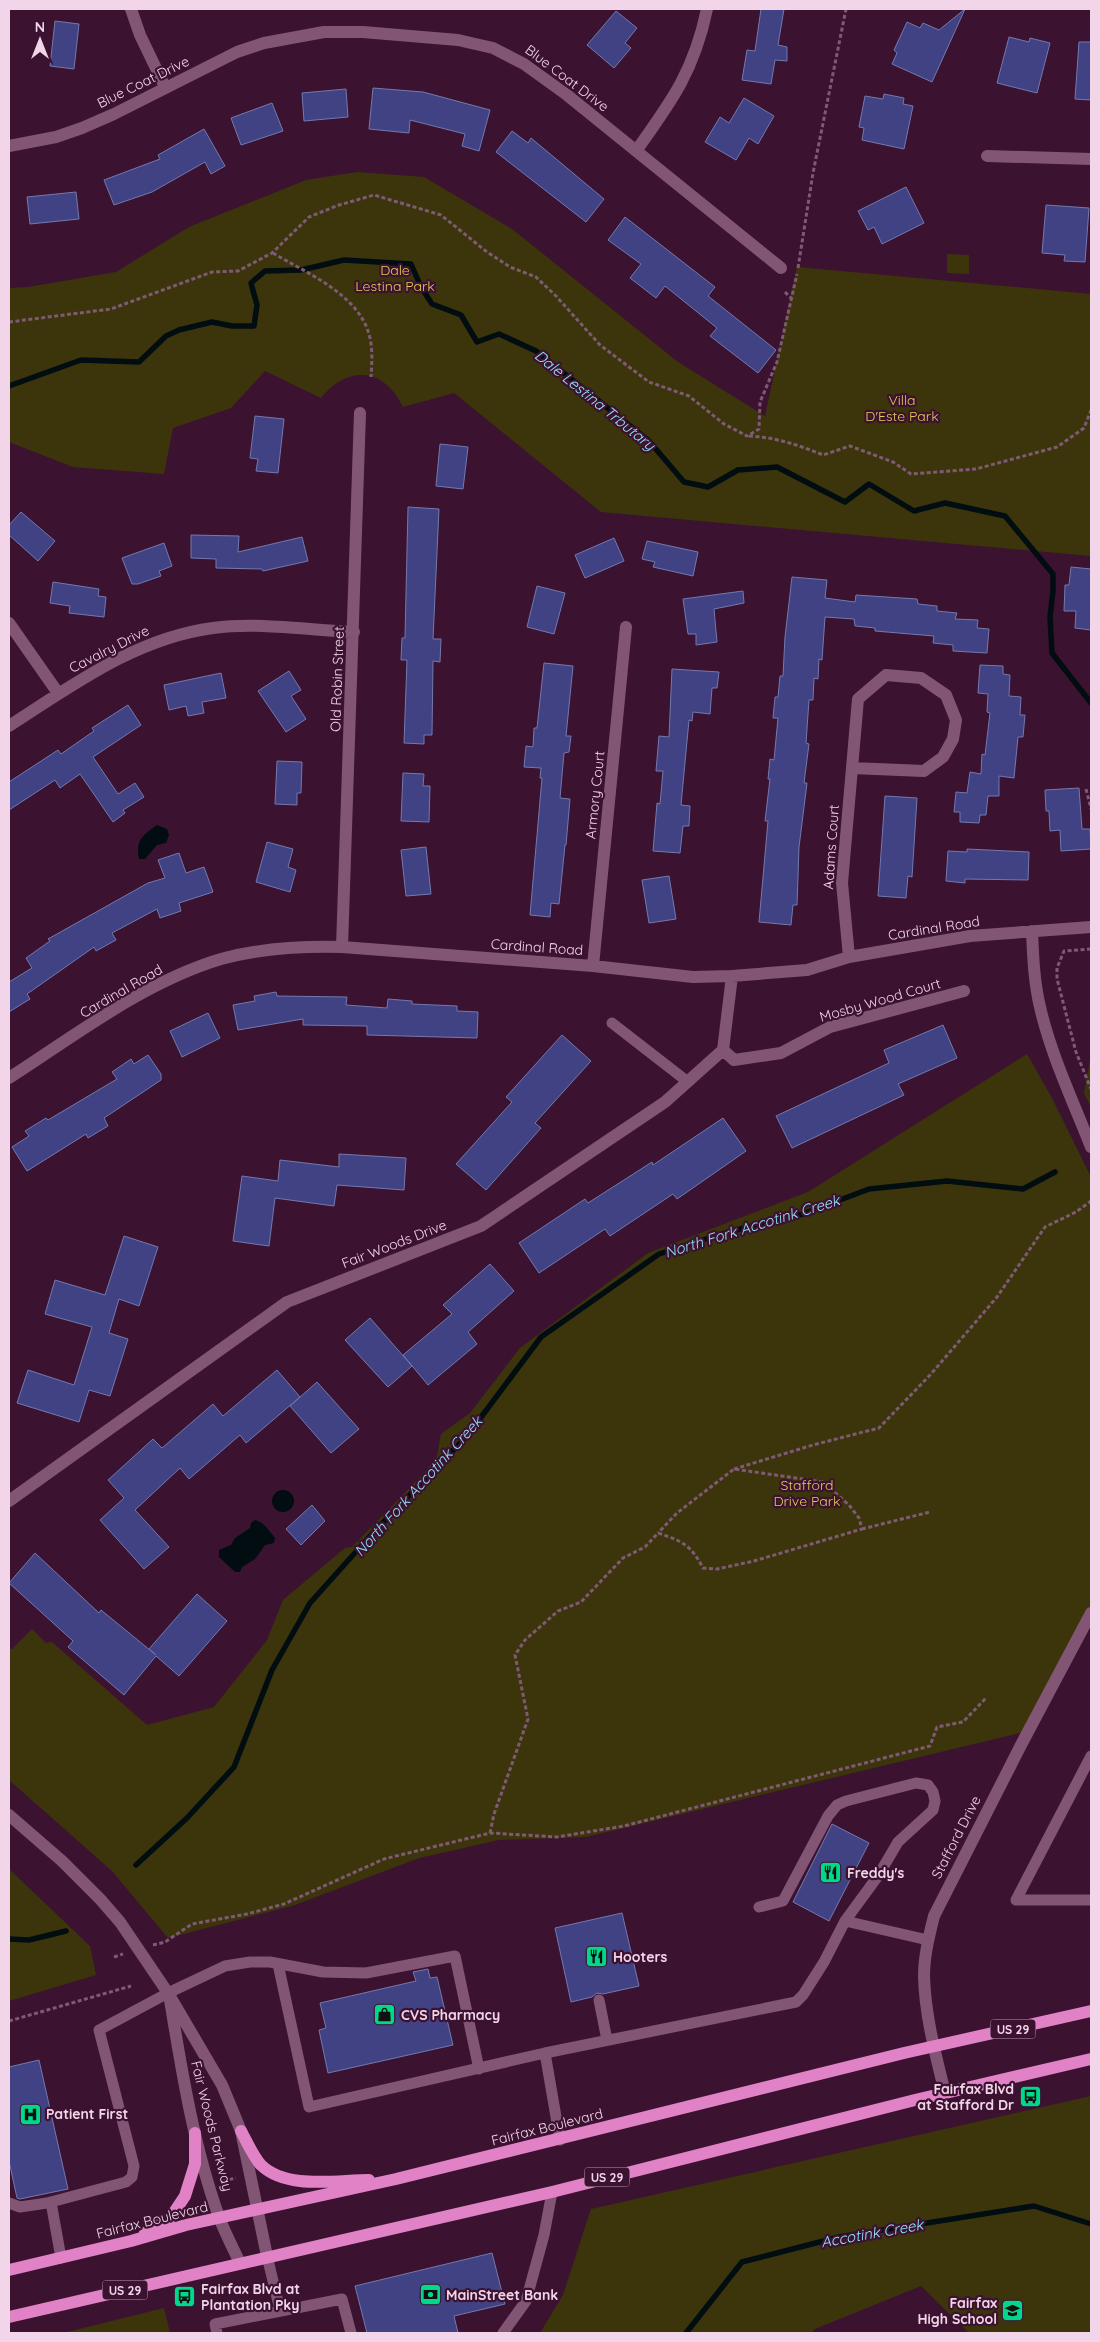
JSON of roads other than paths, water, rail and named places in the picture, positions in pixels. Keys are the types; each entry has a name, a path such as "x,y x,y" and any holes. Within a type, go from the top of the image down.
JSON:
{"main road":[{"name":"Fairfax Boulevard","path":"9,2270 131,2242 220,2218 560,2140 934,2047 1091,2011"},
{"name":"US 29","path":"9,2317 267,2256 552,2192 945,2093 1091,2059"},
{"path":"242,2132 259,2163 287,2180 396,2179"},
{"path":"131,2242 171,2217 185,2196 194,2164 195,2133"}],"street":[{"path":"131,9 140,35 164,87"},
{"path":"636,151 684,81 699,45 707,9"},
{"name":"Blue Coat Drive","path":"9,146 56,137 82,128 114,114 164,87 237,52 264,43 324,32 363,32 458,40 493,48 524,64 567,95 781,268"},
{"path":"987,156 1091,159"},
{"name":"Old Robin Street","path":"342,947 360,412"},
{"path":"9,623 58,693"},
{"name":"Cavalry Drive","path":"9,726 58,693 131,652 162,640 192,632 239,626 354,632"},
{"name":"Armory Court","path":"593,966 626,627"},
{"name":"Adams Court","path":"849,957 842,883 852,768 858,699 886,675 921,678 946,695 956,720 954,739 943,757 924,771 852,768"},
{"name":"Cardinal Road","path":"9,1078 126,1004 178,975 220,960 266,950 305,946 342,947 593,966 693,977 732,976 807,970 849,957 970,936 1091,927"},
{"path":"1032,931 1034,973 1040,1007 1051,1046 1091,1147"},
{"path":"723,1050 732,976"},
{"name":"Mosby Wood Court","path":"723,1050 734,1060 781,1053 830,1027 964,991"},
{"name":"Fair Woods Drive","path":"9,1501 287,1302 481,1226 665,1102 723,1050"},
{"name":"Stafford Drive","path":"945,2093 934,2047 924,1977 928,1940 942,1897 1091,1613"},
{"name":"Fair Woods Parkway","path":"9,1815 62,1861 120,1922 168,1993 222,2085 242,2132 267,2256"},
{"name":"Fair Woods Parkway","path":"168,1993 185,2091 195,2133 220,2218 240,2263"}],"lane":[{"path":"612,1023 688,1082"},
{"path":"1091,1756 1016,1900 1091,1900"},
{"path":"278,1964 308,2107 545,2053 796,2002 803,1995 824,1962 845,1921 878,1876 898,1842 933,1810 935,1801 933,1792 928,1785 916,1783 892,1788 837,1805 828,1816 790,1892 783,1901 759,1907"},
{"path":"845,1921 928,1940"},
{"path":"9,2203 20,2207 51,2202 126,2182 132,2177 134,2166 100,2030 168,1993 225,1966 250,1962 270,1962 323,1972 366,1973 455,1956 479,2069"},
{"path":"599,2000 607,2040"},
{"path":"545,2053 560,2140"},
{"path":"503,2333 526,2301 544,2235 552,2192"},
{"path":"51,2202 61,2258"},
{"path":"267,2256 280,2310"},
{"path":"217,2333 215,2324 342,2299 351,2333"}],"waterway":[{"name":"Dale Lestina Trbutary","path":"9,386 81,360 139,362 166,336 179,330 212,322 232,326 254,326 257,305 251,283 265,271 301,270 344,260 411,264 421,287 432,304 461,315 477,342 499,334 536,351 649,441 684,482 708,487 738,470 777,467 845,502 869,484 914,511 945,503 1005,516 1053,574 1050,617 1052,653 1091,703"},
{"name":"North Fork Accotink Creek","path":"136,1865 187,1818 234,1767 272,1670 310,1603 371,1535 467,1436 541,1337 659,1254 728,1232 803,1214 869,1189 947,1181 1023,1189 1055,1172"},
{"name":"North Fork Accotink Creek","path":"9,1939 29,1940 66,1931"},
{"name":"Accotink Creek","path":"686,2333 742,2262 839,2237 1034,2206 1091,2224"}],"place":[{"name":"Freddy's","path":"831,1873"},
{"name":"Hooters","path":"597,1957"},
{"name":"CVS Pharmacy","path":"385,2015"},
{"name":"Fairfax Blvd at Stafford Dr","path":"1030,2097"},
{"name":"Patient First","path":"30,2114"},
{"name":"MainStreet Bank","path":"430,2295"},
{"name":"Fairfax Blvd at Plantation Pky","path":"185,2297"},
{"name":"Fairfax High School","path":"1013,2311"}],"park label":[{"name":"Dale Lestina Park","path":"395,278"},
{"name":"Villa D'Este Park","path":"902,408"},
{"name":"Stafford Drive Park","path":"807,1494"}]}
